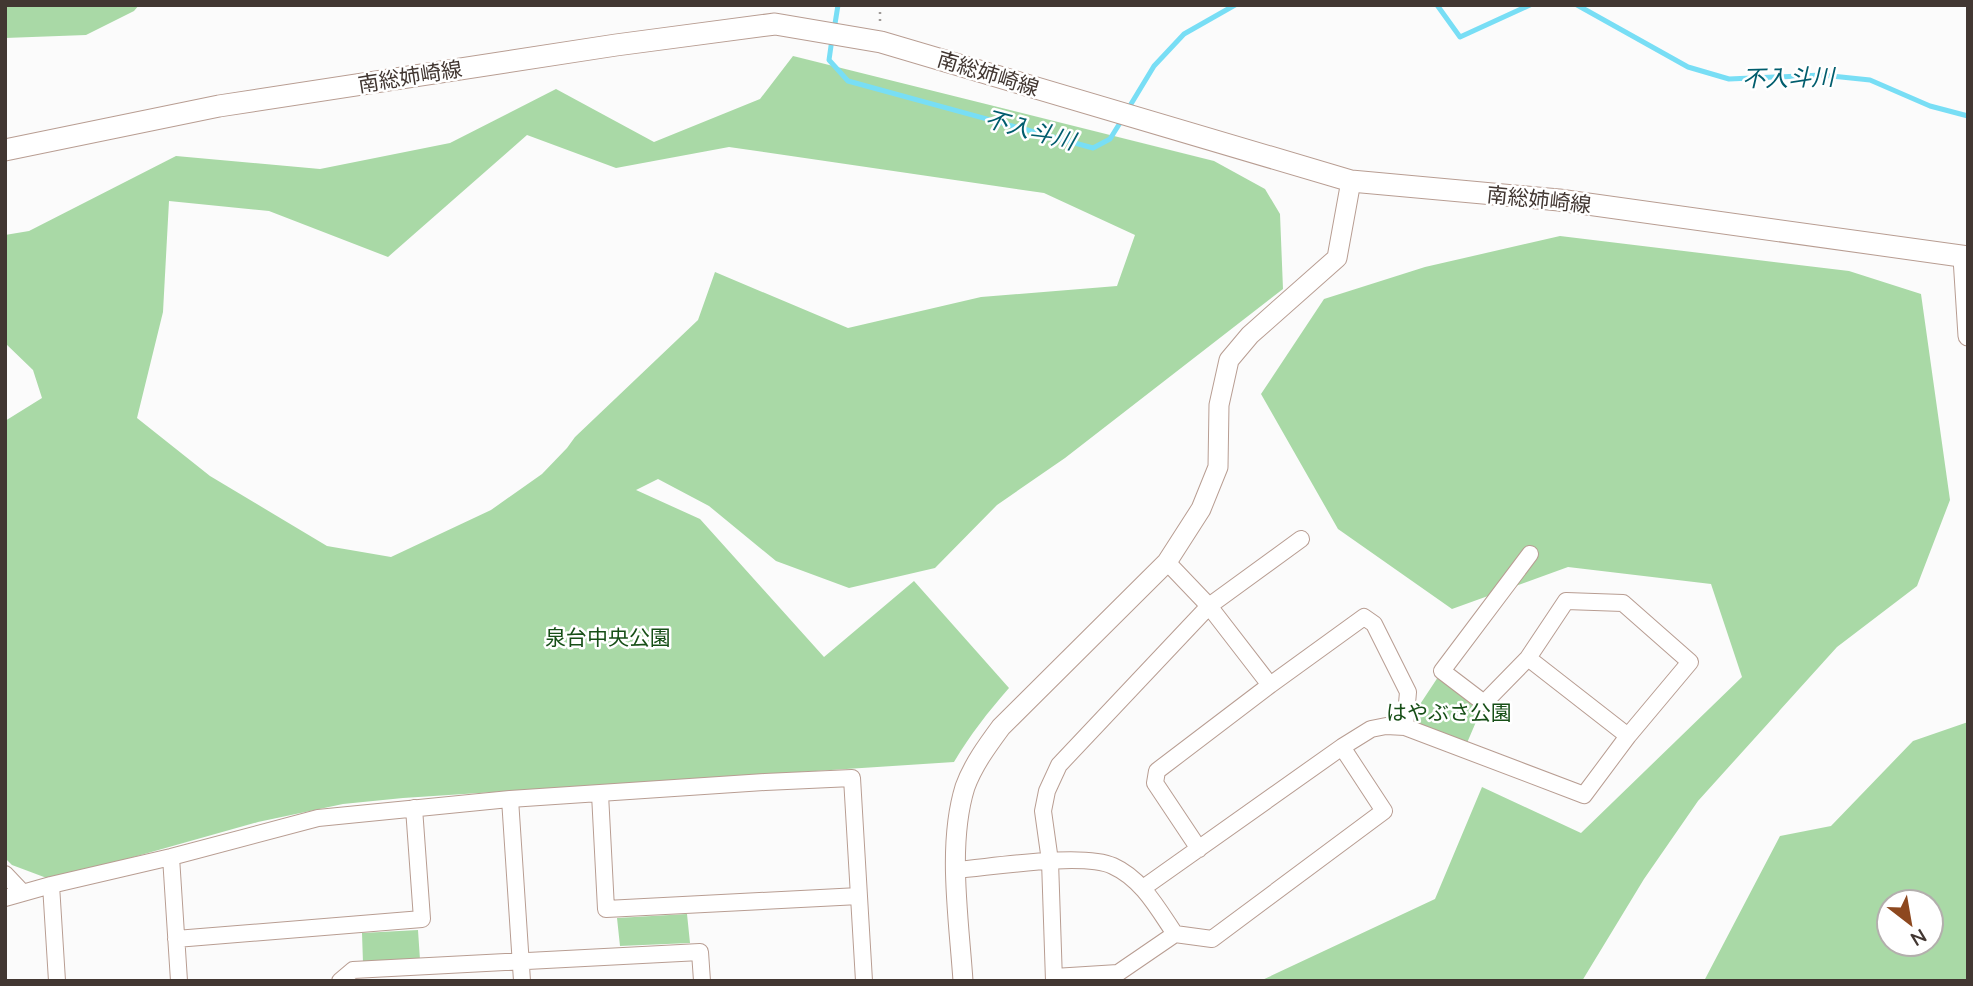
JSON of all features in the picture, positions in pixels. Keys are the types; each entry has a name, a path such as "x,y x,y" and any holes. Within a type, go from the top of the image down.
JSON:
{"main road":[{"name":"南総姉崎線","path":"5,150 219,106 617,45 775,24 881,41 1351,181 1559,200 1966,258"}],"street":[{"path":"962,981 956,826 966,786 979,757 1017,710 1167,562 1201,509 1217,467 1219,405 1229,360 1250,335 1337,258 1351,181"},
{"path":"1966,258 1968,336"},
{"path":"1301,539 1209,606 1059,765 1046,791 1043,811 1050,862 1054,979 1120,977 1175,934 1212,939 1384,811 1342,747"},
{"path":"1143,888 1371,729 1386,726 1405,727 1584,795 1628,736 1690,662 1623,603 1566,601 1528,658 1484,703 1442,671 1530,554"},
{"path":"1167,562 1209,606 1270,685"},
{"path":"1199,849 1155,783 1157,771 1364,617 1374,624 1408,692 1405,727"},
{"path":"1528,658 1628,736"},
{"path":"5,898 318,818 509,799 852,778 863,981"},
{"path":"600,793 606,909 859,895"},
{"path":"509,799 522,981"},
{"path":"176,939 422,919 414,808"},
{"path":"171,857 179,981"},
{"path":"956,870 1087,860 1112,866 1143,888 1175,934"},
{"path":"5,874 23,893"},
{"path":"51,885 57,981"},
{"path":"340,981 353,970 700,952 702,981"}],"green space":[{"path":"5,5 139,5 134,11 86,35 5,38"},
{"name":"泉台中央公園","path":"793,56 1214,161 1265,189 1280,214 1283,289 1065,458 997,505 935,568 849,588 776,561 709,506 658,479 636,490 700,519 824,657 914,581 1009,688 966,742 954,762 343,804 258,822 52,880 12,865 5,858 5,421 42,398 33,370 5,343 5,235 29,231 176,156 320,169 450,143 556,89 654,142 760,99","holes":["527,135 616,168 729,147 1044,193 1135,235 1117,286 981,297 848,328 715,272 698,320 575,437 542,474 491,510 391,557 327,546 210,476 137,418 163,312 169,201 269,211 388,257"]},
{"path":"1560,236 1849,271 1921,294 1950,500 1917,586 1837,647 1698,801 1644,879 1582,981 1260,981 1435,899 1482,787 1581,833 1742,677 1711,584 1568,567 1452,609 1338,529 1261,394 1324,299 1425,267"},
{"name":"はやぶさ公園","path":"1442,671 1484,703 1464,750 1405,727"},
{"path":"1968,722 1968,981 1704,981 1780,836 1831,826 1913,741"},
{"path":"687,914 690,943 620,946 617,918"},
{"path":"418,930 420,960 363,963 362,933"}],"waterway":[{"name":"不入斗川","path":"834,30 838,5"},
{"name":"不入斗川","path":"1128,109 1154,66 1184,34 1235,5"},
{"name":"不入斗川","path":"1437,5 1460,37 1530,5"},
{"name":"不入斗川","path":"1577,5 1688,67 1729,79 1822,75 1870,80 1930,106 1968,116"},
{"name":"不入斗川","path":"832,39 829,60 848,81 1093,148 1110,139 1123,118"}]}
